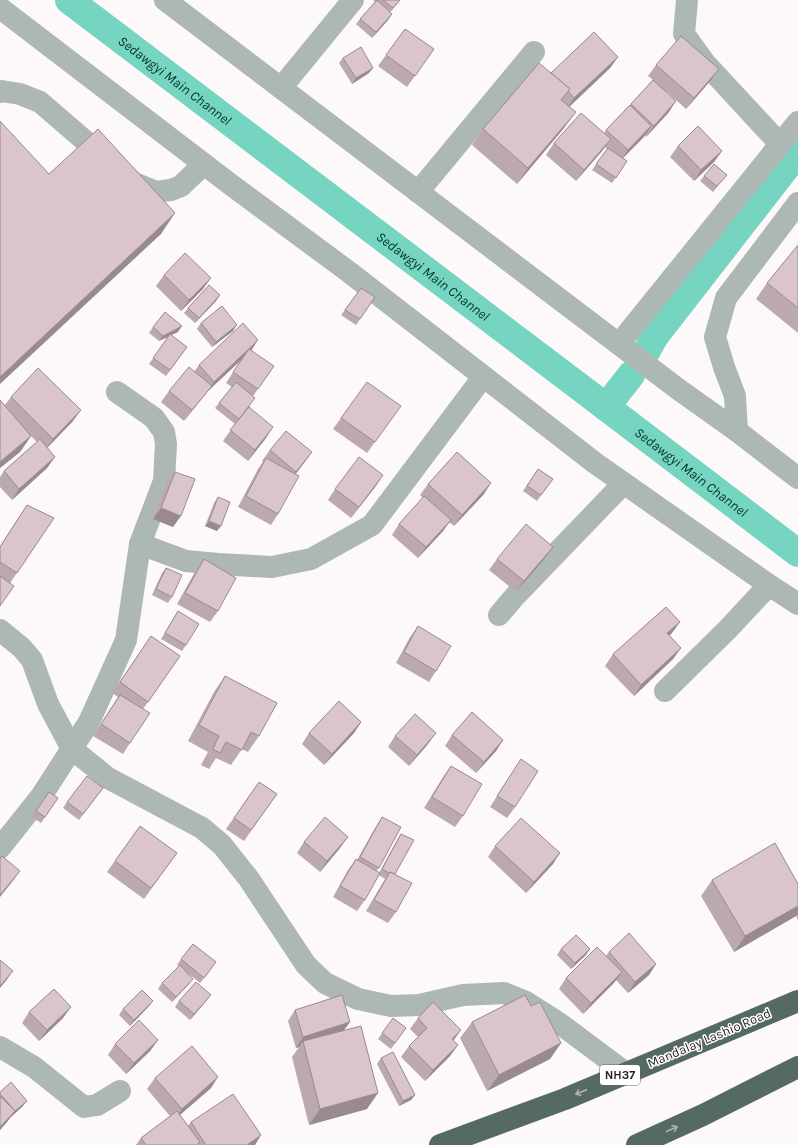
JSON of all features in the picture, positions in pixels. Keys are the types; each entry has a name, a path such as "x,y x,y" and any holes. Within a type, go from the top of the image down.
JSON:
{"highway":[{"name":"Mandalay Lashio Road","path":"440,1145 564,1099 798,1001"},
{"path":"637,1145 703,1115 798,1067"}],"street":[{"path":"165,0 798,478"},
{"path":"281,88 354,0"},
{"path":"687,0 684,34 705,63 780,144"},
{"path":"0,8 204,164 349,272 623,484 798,604"},
{"path":"418,192 534,52"},
{"path":"0,92 20,94 40,102 134,183 156,192 171,190 181,186 204,164"},
{"path":"620,344 798,122"},
{"path":"737,431 735,396 715,337 726,298 798,203"},
{"path":"140,544 186,561 218,564 272,567 311,559 372,525 483,377"},
{"path":"0,848 42,795 89,722 126,640 140,544 164,481 166,444 164,432 154,418 117,392"},
{"path":"499,615 515,596 623,484"},
{"path":"665,691 728,629 769,584"},
{"path":"0,630 22,648 32,660 48,704 72,749 108,778 202,828 222,845 248,880 306,965 325,983 358,999 392,1006 419,1005 464,995 504,993 526,1002 552,1019 626,1073"},
{"path":"0,1047 34,1067 84,1107 97,1105 120,1091"}],"building":[{"path":"377,0 392,14 376,32 360,19"},
{"path":"383,0 400,0 393,8"},
{"path":"405,29 434,49 415,76 386,55"},
{"path":"594,32 618,57 574,98 568,91 570,89 551,73"},
{"path":"681,36 719,69 694,98 656,65"},
{"path":"361,47 373,68 356,78 343,58"},
{"path":"539,63 570,89 561,100 576,112 528,168 483,129"},
{"path":"653,80 676,101 654,126 631,104"},
{"path":"630,105 651,126 628,150 606,130"},
{"path":"581,113 611,139 584,170 554,143"},
{"path":"0,121 49,174 98,129 175,213 0,377"},
{"path":"698,126 722,151 701,170 678,146"},
{"path":"608,148 627,161 616,178 596,164"},
{"path":"714,164 727,175 717,186 704,176"},
{"path":"798,245 798,308 767,283"},
{"path":"185,253 211,278 189,300 164,275"},
{"path":"209,285 220,295 199,318 188,308"},
{"path":"361,288 375,297 360,319 345,310"},
{"path":"222,306 237,325 216,342 201,323"},
{"path":"165,312 182,326 163,336 153,327"},
{"path":"243,323 258,340 214,382 199,365"},
{"path":"170,334 187,347 170,370 153,358"},
{"path":"249,349 274,366 258,389 233,372"},
{"path":"189,367 212,386 192,410 169,391"},
{"path":"38,368 81,410 53,439 11,397"},
{"path":"236,382 255,398 239,419 219,403"},
{"path":"367,382 401,406 375,442 341,418"},
{"path":"0,400 31,436 0,462"},
{"path":"249,407 273,427 255,450 230,430"},
{"path":"286,431 312,452 296,472 270,450"},
{"path":"40,439 55,457 19,489 4,471"},
{"path":"457,452 491,483 462,515 428,484"},
{"path":"359,457 383,475 359,507 335,489"},
{"path":"266,458 299,476 278,514 246,496"},
{"path":"538,469 553,479 541,495 527,486"},
{"path":"175,472 195,479 181,516 161,508"},
{"path":"424,496 451,520 426,547 399,524"},
{"path":"218,497 230,502 221,526 209,521"},
{"path":"27,505 54,518 17,573 0,562 0,547"},
{"path":"526,524 553,547 524,581 497,559"},
{"path":"204,559 236,578 218,611 185,593"},
{"path":"166,568 182,575 172,597 156,589"},
{"path":"0,576 14,586 0,606"},
{"path":"666,607 680,622 667,633 681,648 641,685 613,654"},
{"path":"178,611 199,624 186,645 165,633"},
{"path":"418,626 451,646 436,671 404,652"},
{"path":"151,636 180,656 148,702 120,682"},
{"path":"225,676 277,703 259,736 251,732 242,750 226,742 220,753 213,749 219,736 199,725"},
{"path":"120,695 150,713 130,743 101,724"},
{"path":"339,701 361,722 332,754 309,733"},
{"path":"472,712 503,740 484,762 452,735"},
{"path":"415,714 436,733 417,755 395,736"},
{"path":"521,759 538,771 515,807 497,796"},
{"path":"451,766 482,784 463,816 432,797"},
{"path":"87,776 103,788 83,814 67,802"},
{"path":"259,782 277,794 251,830 234,818"},
{"path":"49,792 58,798 45,817 36,811"},
{"path":"325,817 348,837 327,861 304,842"},
{"path":"382,817 401,827 379,868 360,857"},
{"path":"521,818 560,853 534,882 495,846"},
{"path":"140,826 177,853 151,888 115,861"},
{"path":"401,834 414,840 395,874 389,873 382,869"},
{"path":"775,843 798,884 798,906 745,936 712,880"},
{"path":"2,856 20,871 0,895 0,859"},
{"path":"356,859 380,873 365,900 340,886"},
{"path":"390,872 412,883 396,912 374,900"},
{"path":"629,933 656,964 635,982 609,952"},
{"path":"576,935 590,949 575,963 561,949"},
{"path":"193,944 216,962 204,978 181,959"},
{"path":"597,947 622,972 591,1003 566,978"},
{"path":"0,960 13,971 0,986"},
{"path":"180,965 193,979 176,997 162,983"},
{"path":"196,982 211,995 194,1014 179,1001"},
{"path":"54,989 71,1007 47,1030 29,1012"},
{"path":"142,990 153,1001 134,1020 123,1009"},
{"path":"342,995 350,1022 303,1037 295,1010"},
{"path":"525,995 531,1006 540,1002 561,1043 499,1075 472,1022"},
{"path":"433,1002 461,1030 452,1039 458,1045 433,1070 409,1046 427,1028 418,1018"},
{"path":"393,1018 406,1028 395,1043 382,1033"},
{"path":"139,1020 158,1040 134,1063 115,1044"},
{"path":"361,1026 378,1093 320,1109 303,1041"},
{"path":"192,1046 218,1077 182,1109 155,1078"},
{"path":"393,1052 415,1095 403,1101 381,1058"},
{"path":"11,1082 27,1101 15,1111 0,1094 0,1092"},
{"path":"233,1094 261,1135 247,1145 206,1145 191,1122"},
{"path":"0,1096 15,1111 0,1127"},
{"path":"177,1111 200,1142 196,1145 146,1145 141,1138"}],"waterway":[{"name":"Sedawgyi Main Channel","path":"69,0 798,553"},
{"path":"646,352 655,336 798,152"},
{"path":"606,407 631,375"}]}
